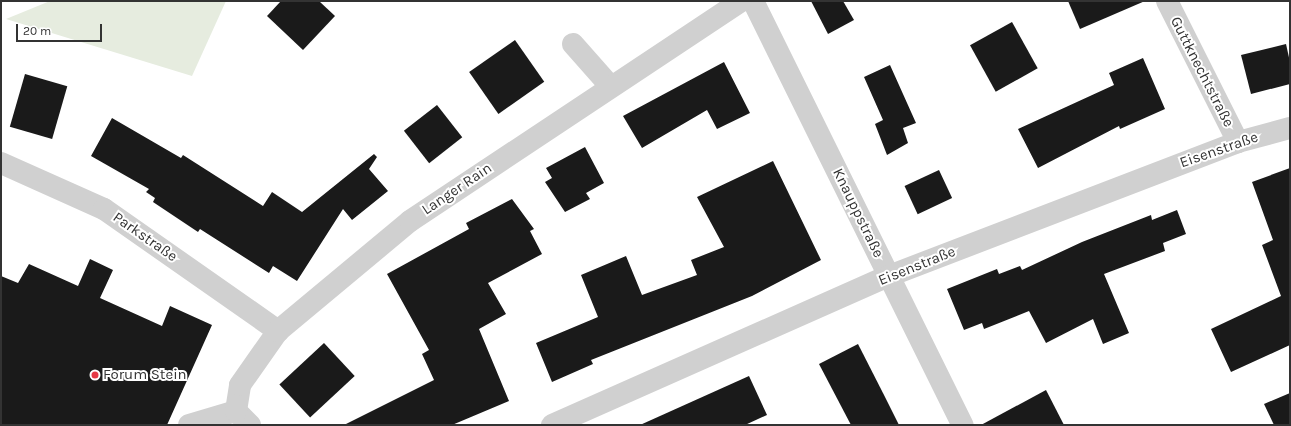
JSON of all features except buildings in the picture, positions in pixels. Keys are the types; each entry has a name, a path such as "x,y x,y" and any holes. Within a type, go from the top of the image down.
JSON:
{"street":[{"name":"Langer Rain","path":"243,418 240,385 278,331 410,221 741,1"},
{"name":"Knauppstraße","path":"753,1 963,425"},
{"name":"Guttknechtstraße","path":"1167,1 1238,142"},
{"path":"572,44 611,87"},
{"name":"Eisenstraße","path":"552,425 889,276 1238,142 1290,128"},
{"name":"Parkstraße","path":"1,163 104,209 278,331"},
{"path":"189,425 243,418"}],"shaded area":[{"path":"50,1 226,1 192,76 6,19"}],"place":[{"name":"Forum Stein","path":"95,375"}]}
